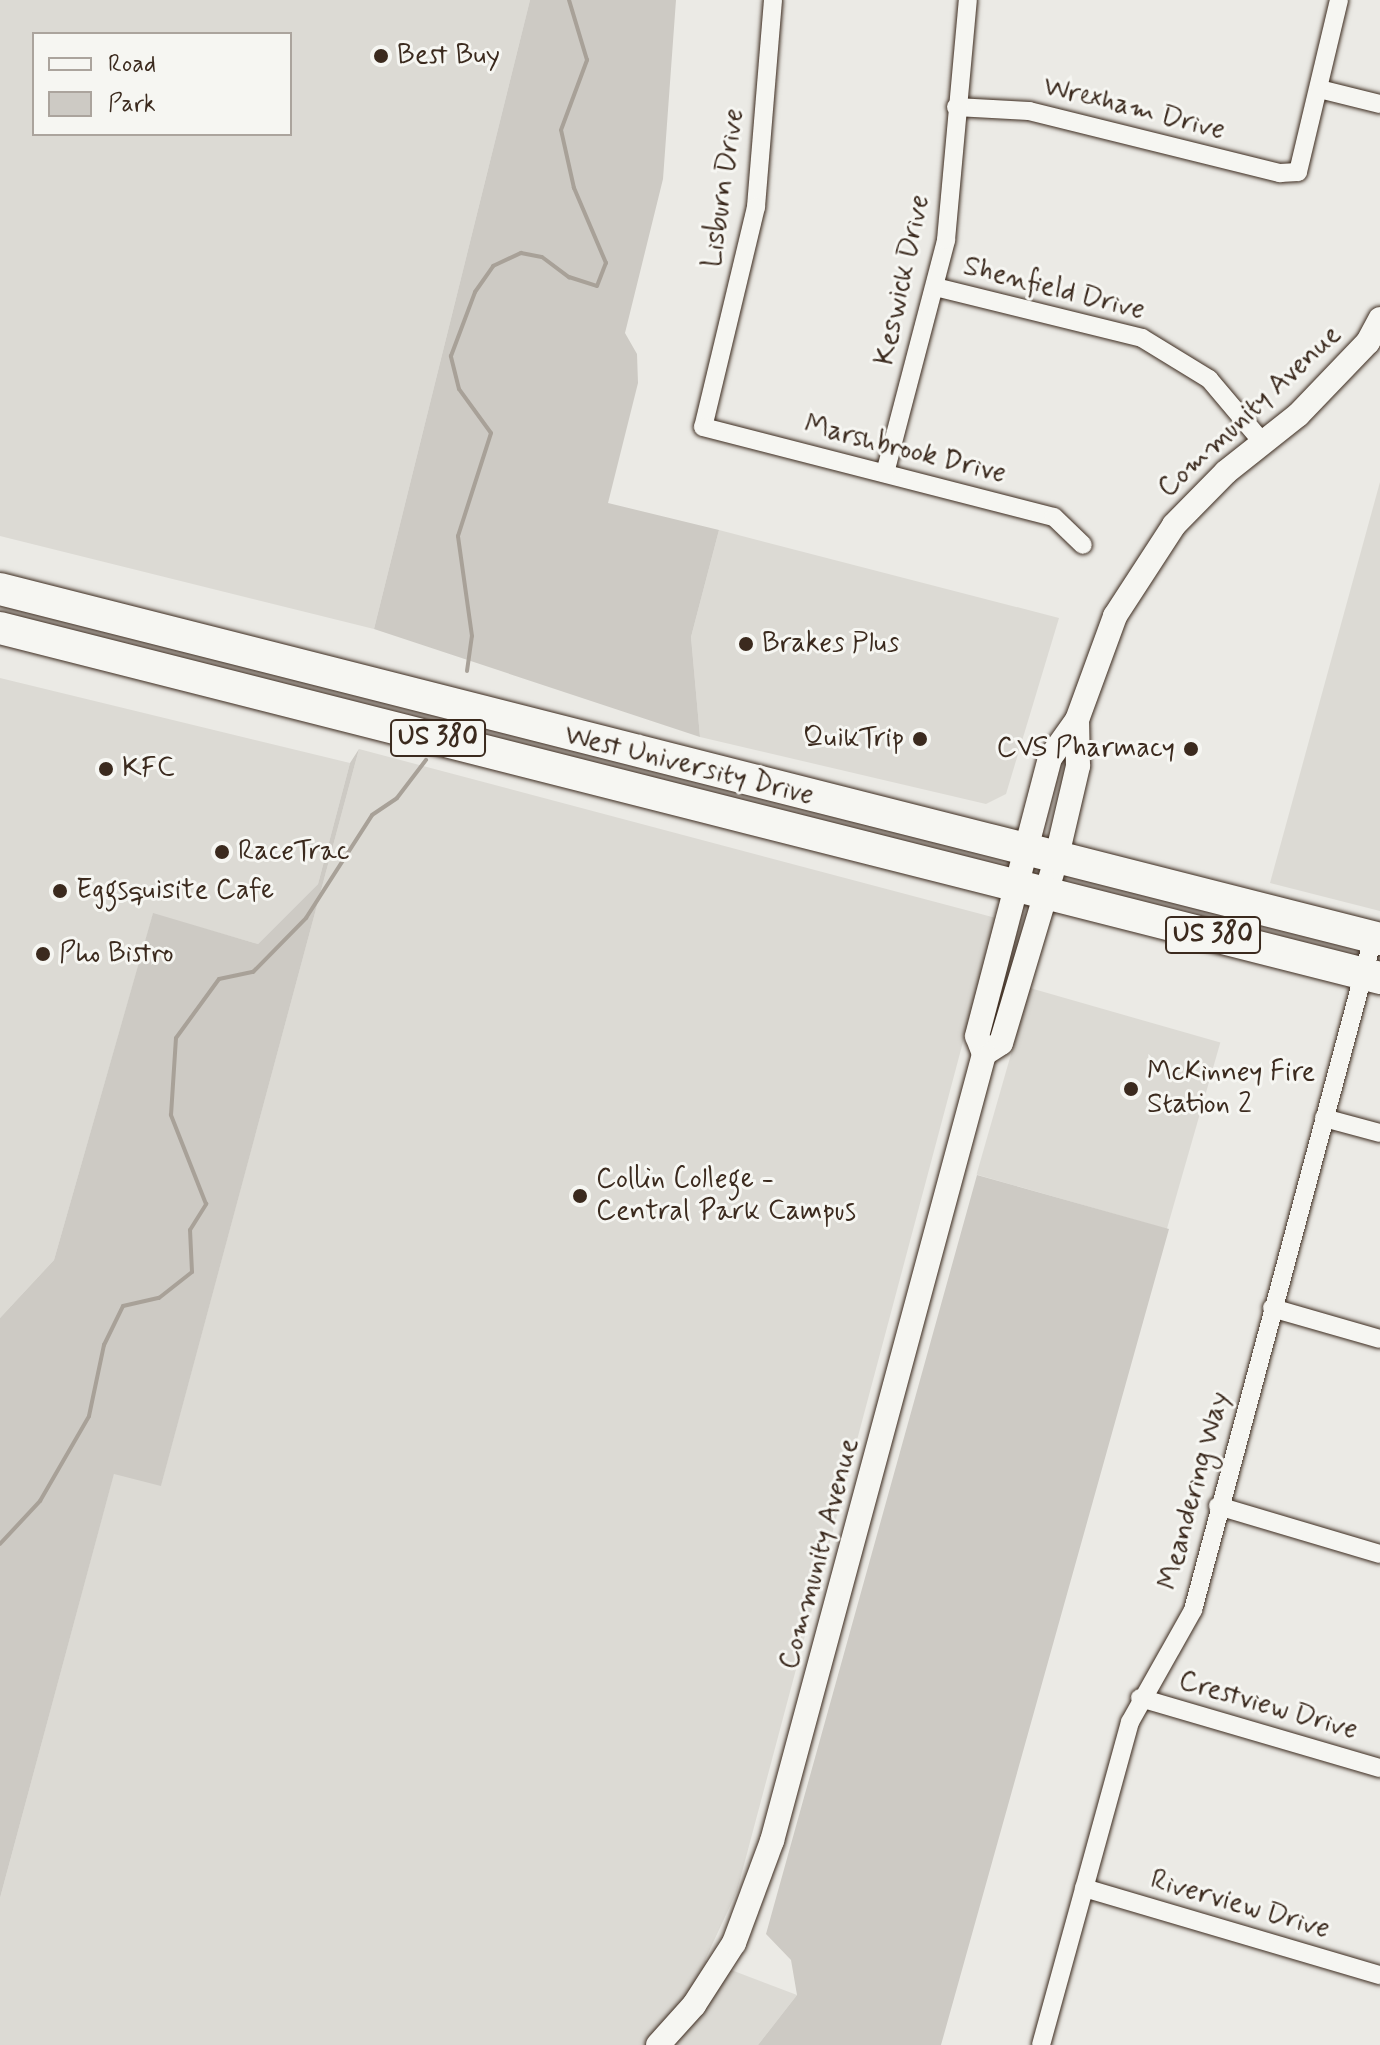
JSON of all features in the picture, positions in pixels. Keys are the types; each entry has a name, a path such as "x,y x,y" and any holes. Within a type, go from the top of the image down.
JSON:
{"highway":[{"name":"West University Drive","path":"0,589 1041,856 1377,938"},
{"name":"West University Drive","path":"0,628 1372,976"}],"street":[{"name":"Lisburn Drive","path":"703,427 756,207 773,0"},
{"name":"Keswick Drive","path":"885,473 946,240 968,0"},
{"path":"1339,0 1319,89 1380,104"},
{"name":"Wrexham Drive","path":"956,107 1029,111 1280,173 1298,172 1319,89"},
{"name":"Shenfield Drive","path":"935,287 1142,338 1209,379 1263,443"},
{"name":"Community Avenue","path":"658,2045 694,2005 734,1943 758,1885 821,1671 984,1054 1001,1043 1041,856 1050,758 1077,720 1115,616 1174,525 1368,342 1380,319"},
{"name":"Marshbrook Drive","path":"703,427 1054,517 1083,545"},
{"name":"Meandering Way","path":"1041,2045 1140,1698 1189,1619 1324,1118 1372,976 1377,938"},
{"path":"1324,1118 1380,1133"},
{"path":"1272,1308 1380,1339"},
{"path":"1218,1506 1380,1554"},
{"name":"Crestview Drive","path":"1140,1698 1380,1768"},
{"name":"Riverview Drive","path":"1084,1888 1380,1975"}],"shaded area":[{"path":"0,0 530,0 374,629 0,536"},
{"path":"1380,482 1380,911 1270,883"},
{"path":"719,530 1059,618 1006,794 986,804 700,737 691,637"},
{"path":"0,678 350,763 318,884 258,944 153,914 54,1260 0,1318"},
{"name":"Collin College - Central Park Campus","path":"359,749 996,918 737,1891 705,1960 797,1995 758,2045 0,2045 0,1898 114,1473 161,1485"},
{"path":"1030,988 1220,1043 1167,1229 977,1174"}],"green space":[{"path":"530,0 676,0 663,179 625,333 637,354 638,383 608,503 719,530 691,637 700,737 374,629"},
{"path":"359,749 161,1486 114,1474 0,1898 0,1318 54,1260 153,913 258,944 318,884 350,763"},
{"path":"977,1175 1169,1229 941,2045 758,2045 797,1995 791,1960 766,1934"}],"waterway":[{"path":"467,671 472,636 458,536 491,433 459,389 451,356 475,292 493,266 521,253 542,257 569,277 597,286 606,263 574,188 561,130 587,60 569,0"},
{"path":"0,1544 40,1501 89,1416 104,1345 123,1306 159,1298 192,1272 190,1230 206,1204 171,1115 176,1038 219,979 253,972 306,918 372,815 397,798 426,760"}],"place":[{"name":"Best Buy","path":"381,56"},
{"name":"Brakes Plus","path":"746,644"},
{"name":"QuikTrip","path":"920,739"},
{"name":"CVS Pharmacy","path":"1191,749"},
{"name":"KFC","path":"106,769"},
{"name":"RaceTrac","path":"222,852"},
{"name":"Eggsquisite Cafe","path":"60,891"},
{"name":"Pho Bistro","path":"43,954"},
{"name":"McKinney Fire Station 2","path":"1131,1089"},
{"name":"Collin College - Central Park Campus","path":"580,1196"}]}
